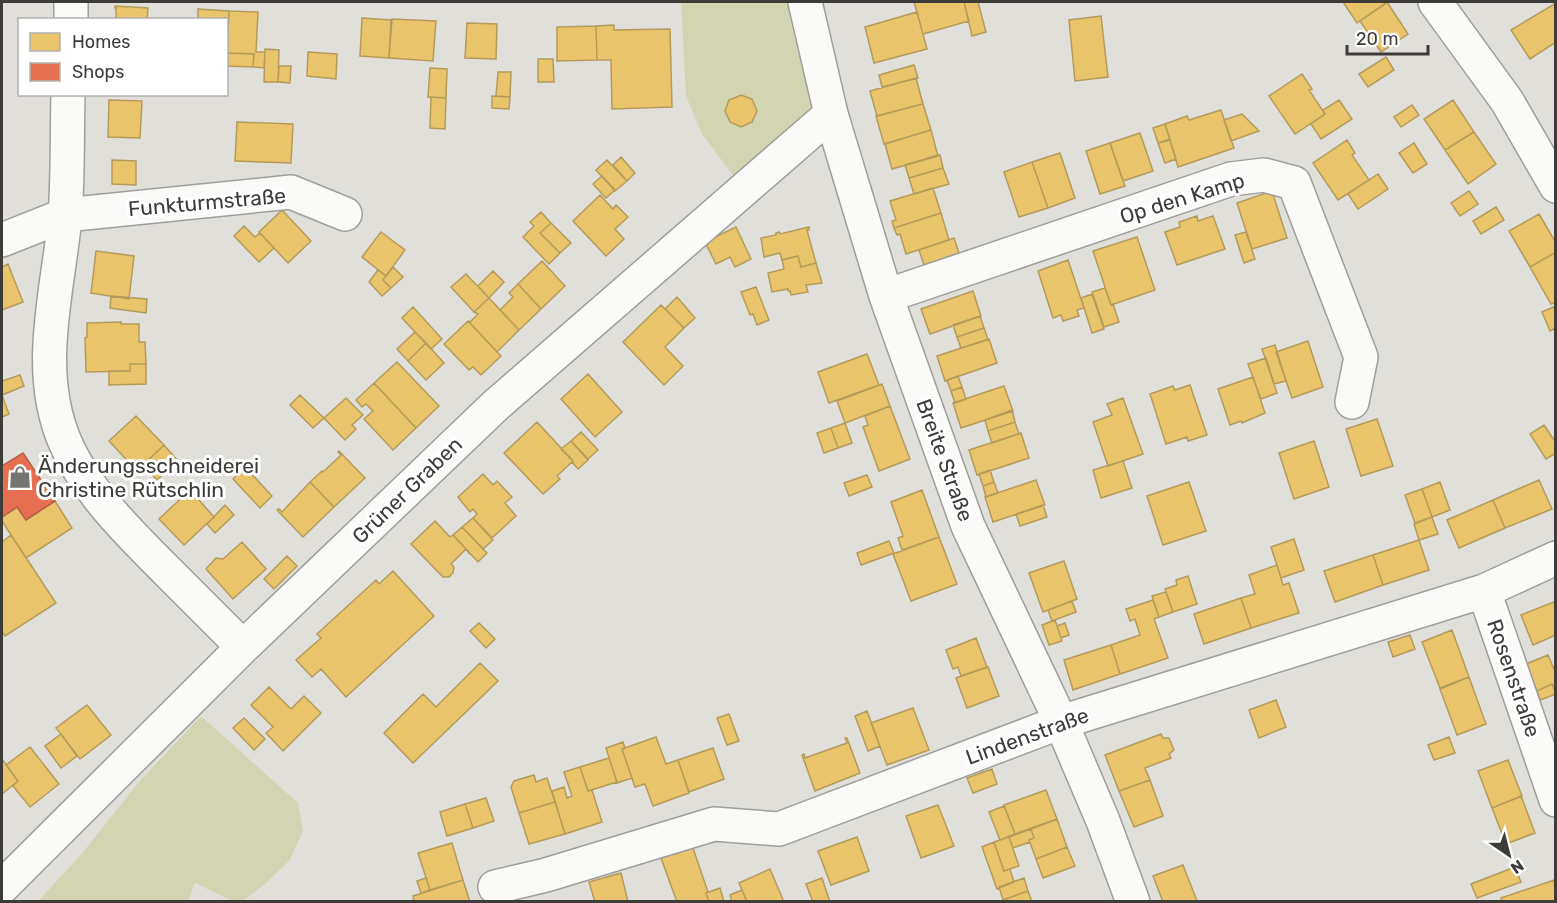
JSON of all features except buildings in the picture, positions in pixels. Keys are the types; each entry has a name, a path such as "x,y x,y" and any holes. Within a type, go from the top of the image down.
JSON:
{"street":[{"path":"71,2 71,18"},
{"name":"Breite Straße","path":"806,2 831,114 886,296 968,526 1061,722 1103,820 1133,902"},
{"path":"1435,2 1507,101 1556,186"},
{"path":"69,96 65,216 49,352 51,395 57,420 65,443 84,476 122,526 243,647"},
{"name":"Grüner Graben","path":"2,887 243,647 496,405 831,114"},
{"name":"Op den Kamp","path":"886,296 1232,179 1264,175 1294,183 1361,357 1352,402"},
{"name":"Funkturmstraße","path":"2,240 65,216 291,192 345,214"},
{"name":"Lindenstraße","path":"495,887 546,875 714,824 779,829 1061,722 1484,591 1556,558"},
{"name":"Rosenstraße","path":"1484,591 1556,800"}],"green space":[{"path":"681,2 789,2 817,107 736,179 702,134 686,96"},
{"path":"201,716 298,803 303,831 289,861 243,901 232,901 195,883 188,901 38,901 80,856 138,783"}],"place":[{"name":"Änderungsschneiderei Christine Rütschlin","path":"20,477"}]}
